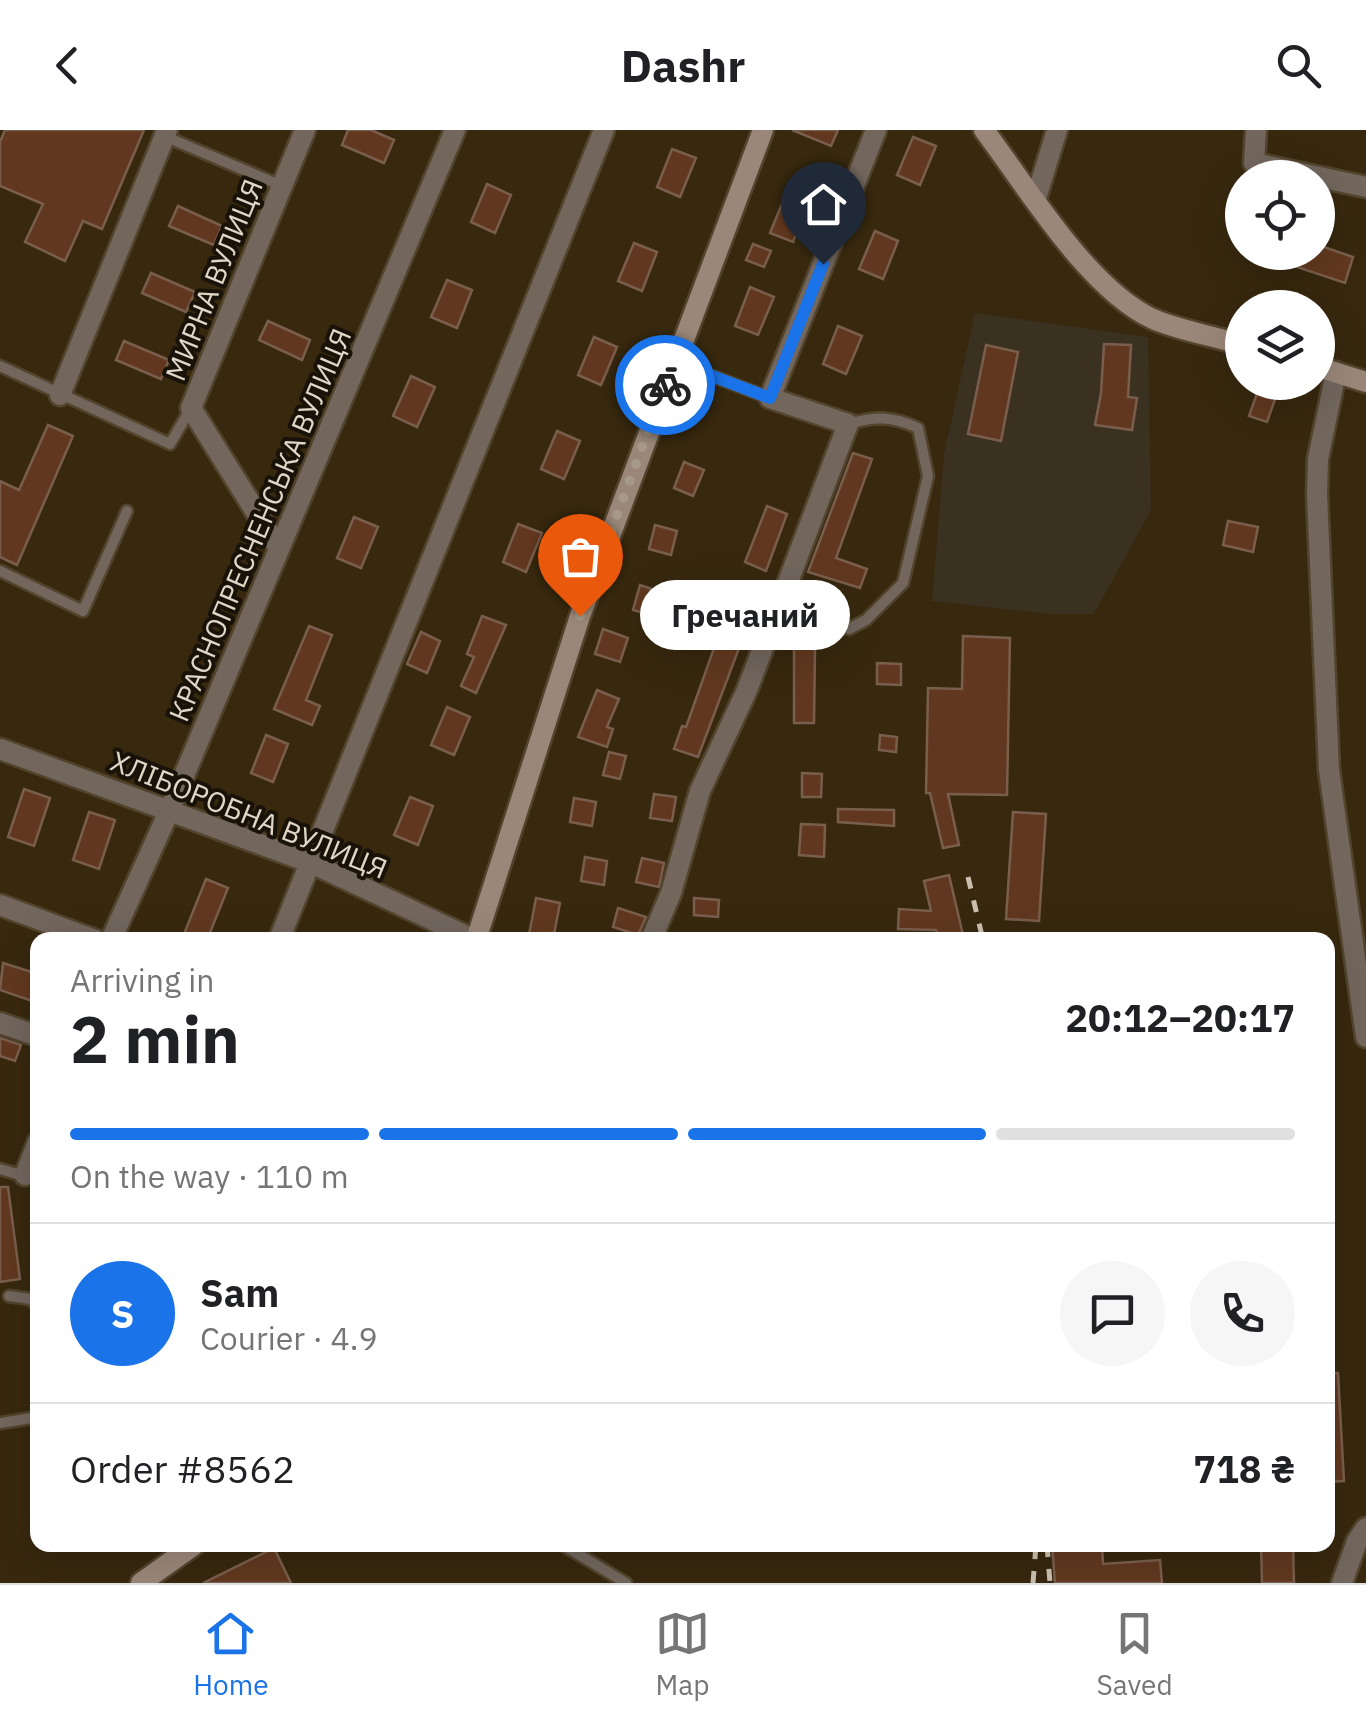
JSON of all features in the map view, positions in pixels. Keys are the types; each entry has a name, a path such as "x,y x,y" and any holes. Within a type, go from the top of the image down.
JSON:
{"main road":[{"path":"479,932 580,616 763,130"},
{"path":"984,130 1083,262 1112,290 1152,318 1225,340"},
{"path":"1335,372 1366,382"},
{"path":"141,1583 184,1552"}],"street":[{"name":"МИРНА ВУЛИЦЯ","path":"280,549 192,408 305,130"},
{"name":"КРАСНОПРЕСНЕНСЬКА ВУЛИЦЯ","path":"116,932 455,130"},
{"path":"282,932 604,130"},
{"path":"654,932 671,893 700,791 747,690 848,424 770,398 876,130"},
{"path":"1036,198 1057,130"},
{"path":"1256,130 1254,163 1366,187"},
{"path":"60,394 166,133"},
{"path":"1324,400 1318,459 1318,534 1330,770 1366,1037"},
{"name":"ХЛІБОРОБНА ВУЛИЦЯ","path":"0,749 309,862 459,932"},
{"path":"0,905 73,932"},
{"path":"0,1022 30,1033"},
{"path":"1342,1583 1356,1541 1366,1528"}],"lane":[{"path":"166,133 282,186"},
{"path":"673,361 770,398"},
{"path":"0,366 170,444 192,408"},
{"path":"778,602 849,629 866,620 903,583 928,476 918,428 899,419 874,416 848,424"},
{"path":"0,571 82,611 127,512"},
{"path":"0,1169 30,1177"},
{"path":"9,1296 30,1299"},
{"path":"0,1423 30,1418"},
{"path":"575,1552 626,1583"}],"shaded area":[{"path":"975,313 1148,337 1151,510 1094,614 1051,614 932,601 944,454"}],"building":[{"path":"5,130 144,130 102,229 83,221 65,261 25,242 43,204 0,186 0,142"},
{"path":"348,130 371,130 394,140 384,163 342,145"},
{"path":"792,130 838,130 831,146"},
{"path":"913,137 936,146 920,185 897,175"},
{"path":"672,149 696,158 680,197 657,187"},
{"path":"487,184 511,195 495,233 471,222"},
{"path":"786,194 809,204 793,242 770,233"},
{"path":"178,206 222,226 214,245 169,226"},
{"path":"875,231 898,241 883,279 859,269"},
{"path":"634,243 657,252 642,291 618,281"},
{"path":"753,244 771,251 764,267 746,260"},
{"path":"1335,251 1353,257 1345,283 1306,270 1335,270"},
{"path":"151,273 195,292 186,312 142,293"},
{"path":"447,280 472,290 457,328 431,317"},
{"path":"750,287 774,297 758,335 735,326"},
{"path":"268,321 310,340 302,360 259,340"},
{"path":"838,326 862,336 846,374 823,364"},
{"path":"594,337 617,347 601,385 578,375"},
{"path":"124,341 169,360 161,379 116,360"},
{"path":"1104,344 1131,345 1128,397 1137,398 1132,430 1095,425"},
{"path":"986,345 1018,352 1001,441 968,434"},
{"path":"411,376 435,387 417,427 393,416"},
{"path":"1255,400 1275,400 1267,422 1249,416"},
{"path":"48,425 73,436 17,565 0,557 0,481 19,490"},
{"path":"557,431 580,441 564,479 541,469"},
{"path":"853,453 872,459 836,558 867,569 860,588 808,572"},
{"path":"684,462 704,470 693,496 674,488"},
{"path":"767,506 787,514 766,571 745,562"},
{"path":"354,517 378,527 361,568 337,558"},
{"path":"1228,521 1258,527 1253,552 1223,545"},
{"path":"518,524 542,533 526,572 503,562"},
{"path":"655,525 677,531 671,555 649,549"},
{"path":"640,585 658,591 650,615 633,610"},
{"path":"730,603 753,611 698,757 674,749 682,726 686,727"},
{"path":"482,616 506,625 476,693 461,686 474,657 467,654"},
{"path":"309,626 332,635 306,700 320,706 312,725 274,709"},
{"path":"603,629 628,638 620,662 595,654"},
{"path":"421,632 440,641 427,673 407,664"},
{"path":"963,636 1010,638 1007,795 948,794 959,845 943,848 930,793 926,793 928,688 962,689"},
{"path":"794,648 815,649 814,723 794,723"},
{"path":"877,663 901,664 901,685 877,684"},
{"path":"597,690 619,699 607,727 613,729 607,747 578,737"},
{"path":"447,707 470,717 454,755 431,745"},
{"path":"266,735 288,744 273,782 251,773"},
{"path":"880,735 897,737 896,752 879,750"},
{"path":"609,752 626,756 620,779 603,775"},
{"path":"802,773 822,774 821,797 802,797"},
{"path":"24,789 50,798 34,846 8,837"},
{"path":"654,794 676,797 672,821 650,818"},
{"path":"410,797 433,806 418,845 394,835"},
{"path":"574,798 596,802 592,826 570,822"},
{"path":"838,809 894,810 894,826 838,822"},
{"path":"89,812 115,820 99,869 73,860"},
{"path":"1013,812 1046,814 1039,921 1006,919"},
{"path":"801,824 825,825 824,857 799,855"},
{"path":"585,857 607,861 604,885 581,881"},
{"path":"642,858 664,863 659,887 636,882"},
{"path":"949,875 962,932 898,929 899,909 931,911 924,881"},
{"path":"206,879 228,888 210,932 185,932"},
{"path":"536,898 560,903 555,932 530,932"},
{"path":"694,898 719,900 718,917 694,915"},
{"path":"618,908 646,917 639,932 613,927"},
{"path":"3,963 30,971 30,1000 0,990"},
{"path":"0,1038 21,1045 15,1061 0,1056"},
{"path":"0,1187 8,1187 20,1279 0,1282"},
{"path":"1335,1373 1338,1373 1344,1481 1335,1482"},
{"path":"266,1552 276,1552 291,1583 203,1583"},
{"path":"1053,1552 1102,1552 1103,1564 1160,1560 1162,1583 1055,1583"},
{"path":"1261,1552 1293,1552 1294,1583 1262,1583"}],"railway":[{"path":"968,877 981,932"},
{"path":"1033,1583 1035,1552"},
{"path":"1048,1552 1050,1583"}],"way so far":[{"path":"580,616 665,385"}],"place":[{"name":"Гречаний","path":"580,616"}],"route":[{"path":"665,385 673,361 770,398 823,264"}]}
